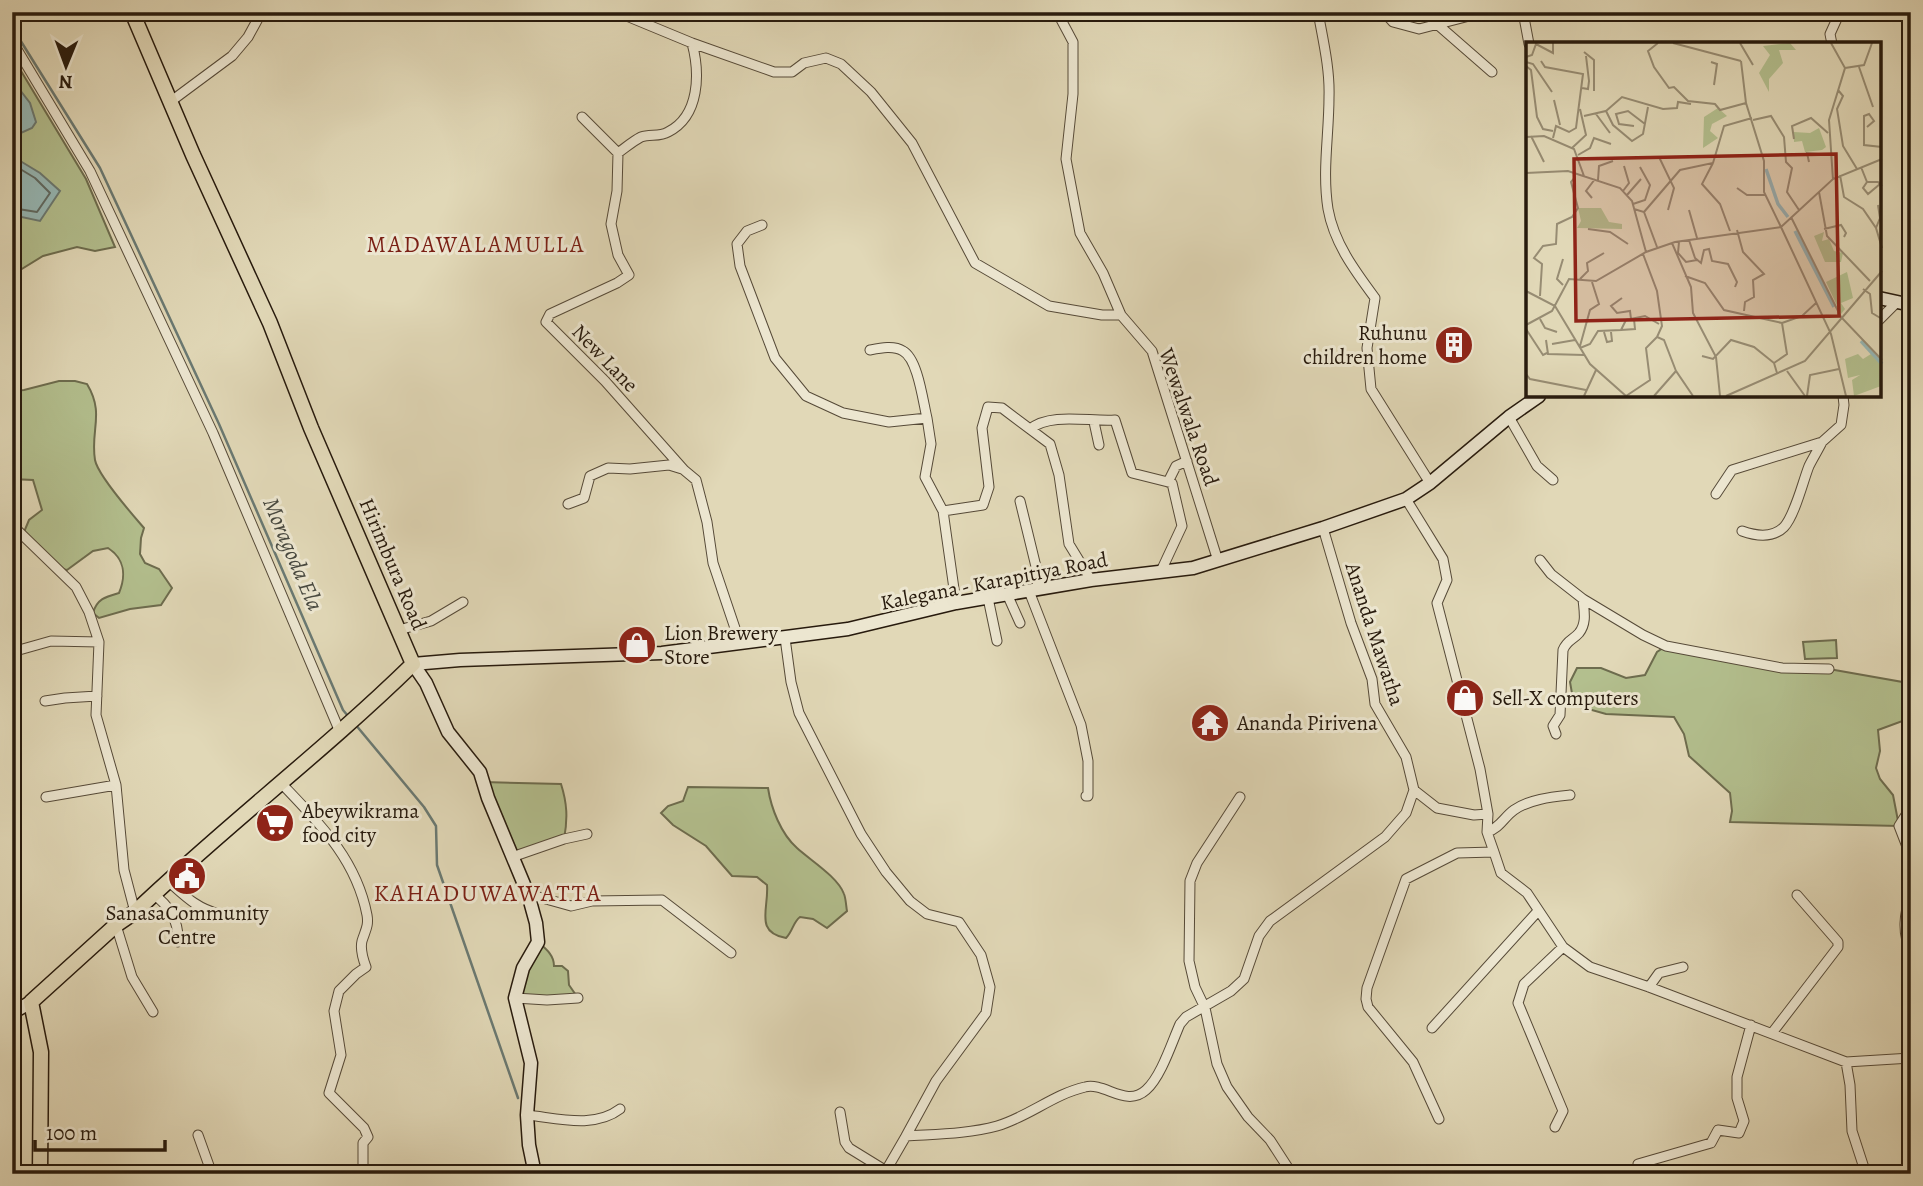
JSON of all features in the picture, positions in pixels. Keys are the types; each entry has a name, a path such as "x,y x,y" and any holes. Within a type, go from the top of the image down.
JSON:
{"main road":[{"name":"Hirimbura Road","path":"31,1002 280,782 361,715 413,664 311,428 270,323 132,12"},
{"path":"1881,298 1911,305"},
{"name":"Kalegana - Karapitiya Road","path":"413,664 662,653 785,638 848,629 956,603 1007,594 1091,580 1193,568 1406,499 1538,397"},
{"path":"413,664 426,683 448,732 480,772 528,894 536,923 538,942 523,968 515,998 531,1063 527,1115 535,1174"},
{"path":"12,1013 31,1002 41,1052 40,1174"}],"street":[{"path":"170,102 232,55 248,37 260,15 265,12"},
{"path":"617,12 692,43 774,72 792,72 804,63 826,58 841,64 871,92 912,143 975,263 1049,306 1102,315 1121,315"},
{"name":"Wewalwala Road","path":"1057,12 1073,42 1073,94 1066,159 1080,233 1103,274 1121,315 1152,351 1218,561"},
{"path":"1318,12 1329,96 1325,160 1328,211 1343,253 1375,298 1367,348 1371,389 1430,483"},
{"path":"1384,12 1393,22 1419,29 1485,12"},
{"path":"1523,12 1529,42"},
{"path":"1832,42 1830,34 1840,12"},
{"path":"1437,24 1492,72"},
{"path":"12,41 90,171 213,433 342,730"},
{"path":"582,117 618,153 642,137 667,134 685,120 695,95 698,67 692,43"},
{"name":"New Lane","path":"618,153 617,191 611,224 618,255 629,275 550,314 546,322 605,381 696,480 707,522 713,563 740,643"},
{"path":"762,225 747,231 737,244 740,265 775,358 806,396 843,413 889,422 927,418"},
{"path":"1881,318 1897,302"},
{"path":"870,350 885,347 902,350 912,360 931,444 925,477 943,511 956,603"},
{"path":"1742,531 1768,535 1784,527 1822,442 1841,425 1843,397"},
{"path":"943,511 983,505 989,487 982,428 988,407 1002,408 1050,444 1059,475 1069,544 1091,580"},
{"path":"1509,417 1536,466 1553,480"},
{"path":"1030,429 1037,424 1060,420 1115,421 1132,472 1172,483 1182,526 1161,571"},
{"path":"1094,422 1099,445"},
{"path":"1716,494 1732,470 1822,442"},
{"path":"1168,482 1176,466 1187,461"},
{"path":"568,504 584,498 590,476 608,468 669,465 684,470"},
{"path":"1406,499 1443,559 1447,580 1437,603 1480,769 1488,814 1488,832 1494,852 1502,873 1527,892 1563,947 1590,967 1846,1062 1911,1058"},
{"path":"1020,501 1039,579 1033,590 1081,725 1087,761 1086,796"},
{"path":"12,525 76,587 89,612 99,642 96,715 116,785 124,870 135,912"},
{"name":"Ananda Mawatha","path":"1323,528 1351,623 1372,679 1374,704 1406,757 1414,790"},
{"path":"1539,560 1551,574 1583,599 1666,646 1782,668 1829,669"},
{"path":"1007,594 1020,623"},
{"path":"988,598 997,642"},
{"path":"1556,734 1553,726 1560,715 1563,650 1566,642 1579,632 1585,620 1583,599"},
{"path":"400,630 431,621 463,602"},
{"path":"785,638 791,682 799,713 860,834 910,901 927,914 959,922 981,955 990,987 986,1013 936,1081 886,1172 849,1149 845,1142 840,1112"},
{"path":"12,652 51,641 99,642"},
{"path":"45,701 97,696"},
{"path":"280,782 339,847 359,888 367,917 367,932 362,941 366,967 340,992 334,1011 341,1055 329,1093 364,1128 368,1137 363,1143 363,1174"},
{"path":"46,797 116,785"},
{"path":"906,1136 957,1133 998,1126 1089,1085 1127,1097 1145,1091 1157,1076 1180,1024 1186,1017 1231,991 1244,979 1259,936 1270,921 1385,837 1406,813 1414,790 1437,808 1474,816 1488,814"},
{"path":"1488,832 1495,830 1513,810 1542,798 1570,795"},
{"path":"1240,797 1197,863 1190,881 1189,961 1195,987 1205,1008 1217,1064 1227,1087 1248,1117 1270,1140 1292,1174"},
{"path":"1911,807 1899,827 1911,857"},
{"path":"512,857 587,834"},
{"path":"1439,1119 1413,1062 1368,1007 1367,988 1406,879 1457,853 1494,852"},
{"path":"168,881 189,901 219,914"},
{"path":"153,894 166,903 175,920 178,942"},
{"path":"528,894 571,906 592,901 662,900 731,953"},
{"path":"1772,1033 1838,947 1838,942 1797,895"},
{"path":"1909,947 1905,923 1911,897"},
{"path":"1432,1028 1538,911"},
{"path":"116,925 132,977 153,1012"},
{"path":"1555,1127 1563,1111 1518,1003 1524,984 1563,947"},
{"path":"1649,987 1659,973 1683,967"},
{"path":"515,998 578,998"},
{"path":"1638,1164 1711,1143 1718,1130 1739,1133 1744,1121 1737,1098 1737,1077 1751,1026"},
{"path":"1846,1062 1852,1131 1866,1174"},
{"path":"527,1115 581,1121 603,1119 620,1109"},
{"path":"198,1135 212,1174"},
{"path":"79,1174 89,1169 102,1169 114,1174"}],"green space":[{"path":"12,56 86,179 115,247 95,251 77,247 43,256 12,275"},
{"path":"59,381 87,384 95,404 94,449 97,467 144,528 140,554 145,563 159,569 172,588 161,605 130,609 99,618 93,613 99,602 119,593 121,587 121,563 114,552 108,548 93,551 67,570 62,569 24,532 29,520 42,510 33,480 12,479 12,391"},
{"path":"1836,640 1837,658 1805,659 1803,642"},
{"path":"1666,646 1782,668 1829,669 1908,683 1911,701 1908,719 1878,730 1880,751 1876,768 1880,779 1893,795 1899,826 1730,822 1730,793 1689,756 1684,734 1674,717 1606,714 1574,705 1570,682 1577,668 1601,668 1626,678 1645,675 1657,652"},
{"path":"483,782 561,784 566,811 564,839 513,857"},
{"path":"688,787 768,788 774,812 786,836 836,881 844,894 847,911 827,928 813,919 800,917 786,938 770,931 765,918 767,885 757,877 732,876 706,846 673,825 661,813 668,806 683,801"},
{"path":"538,942 551,955 554,966 562,966 568,971 569,985 578,998 515,998"}],"water":[{"path":"20,90 30,103 36,122 32,128 12,137 12,97"},
{"path":"12,156 40,173 60,191 40,221 12,215"}],"waterway":[{"name":"Moragoda Ela","path":"12,27 100,168 219,424 343,710 348,716"},
{"name":"Moragoda Ela","path":"355,724 424,807 436,826 437,865 518,1098"}],"place":[{"name":"Ruhunu children home","path":"1454,345"},
{"name":"Lion Brewery Store","path":"637,645"},
{"name":"Sell-X computers","path":"1465,698"},
{"name":"Ananda Pirivena","path":"1210,723"},
{"name":"Abeywikrama food city","path":"275,823"},
{"name":"SanasaCommunity Centre","path":"187,876"}],"district":[{"name":"MADAWALAMULLA","path":"476,244"},
{"name":"KAHADUWAWATTA","path":"488,893"}]}
